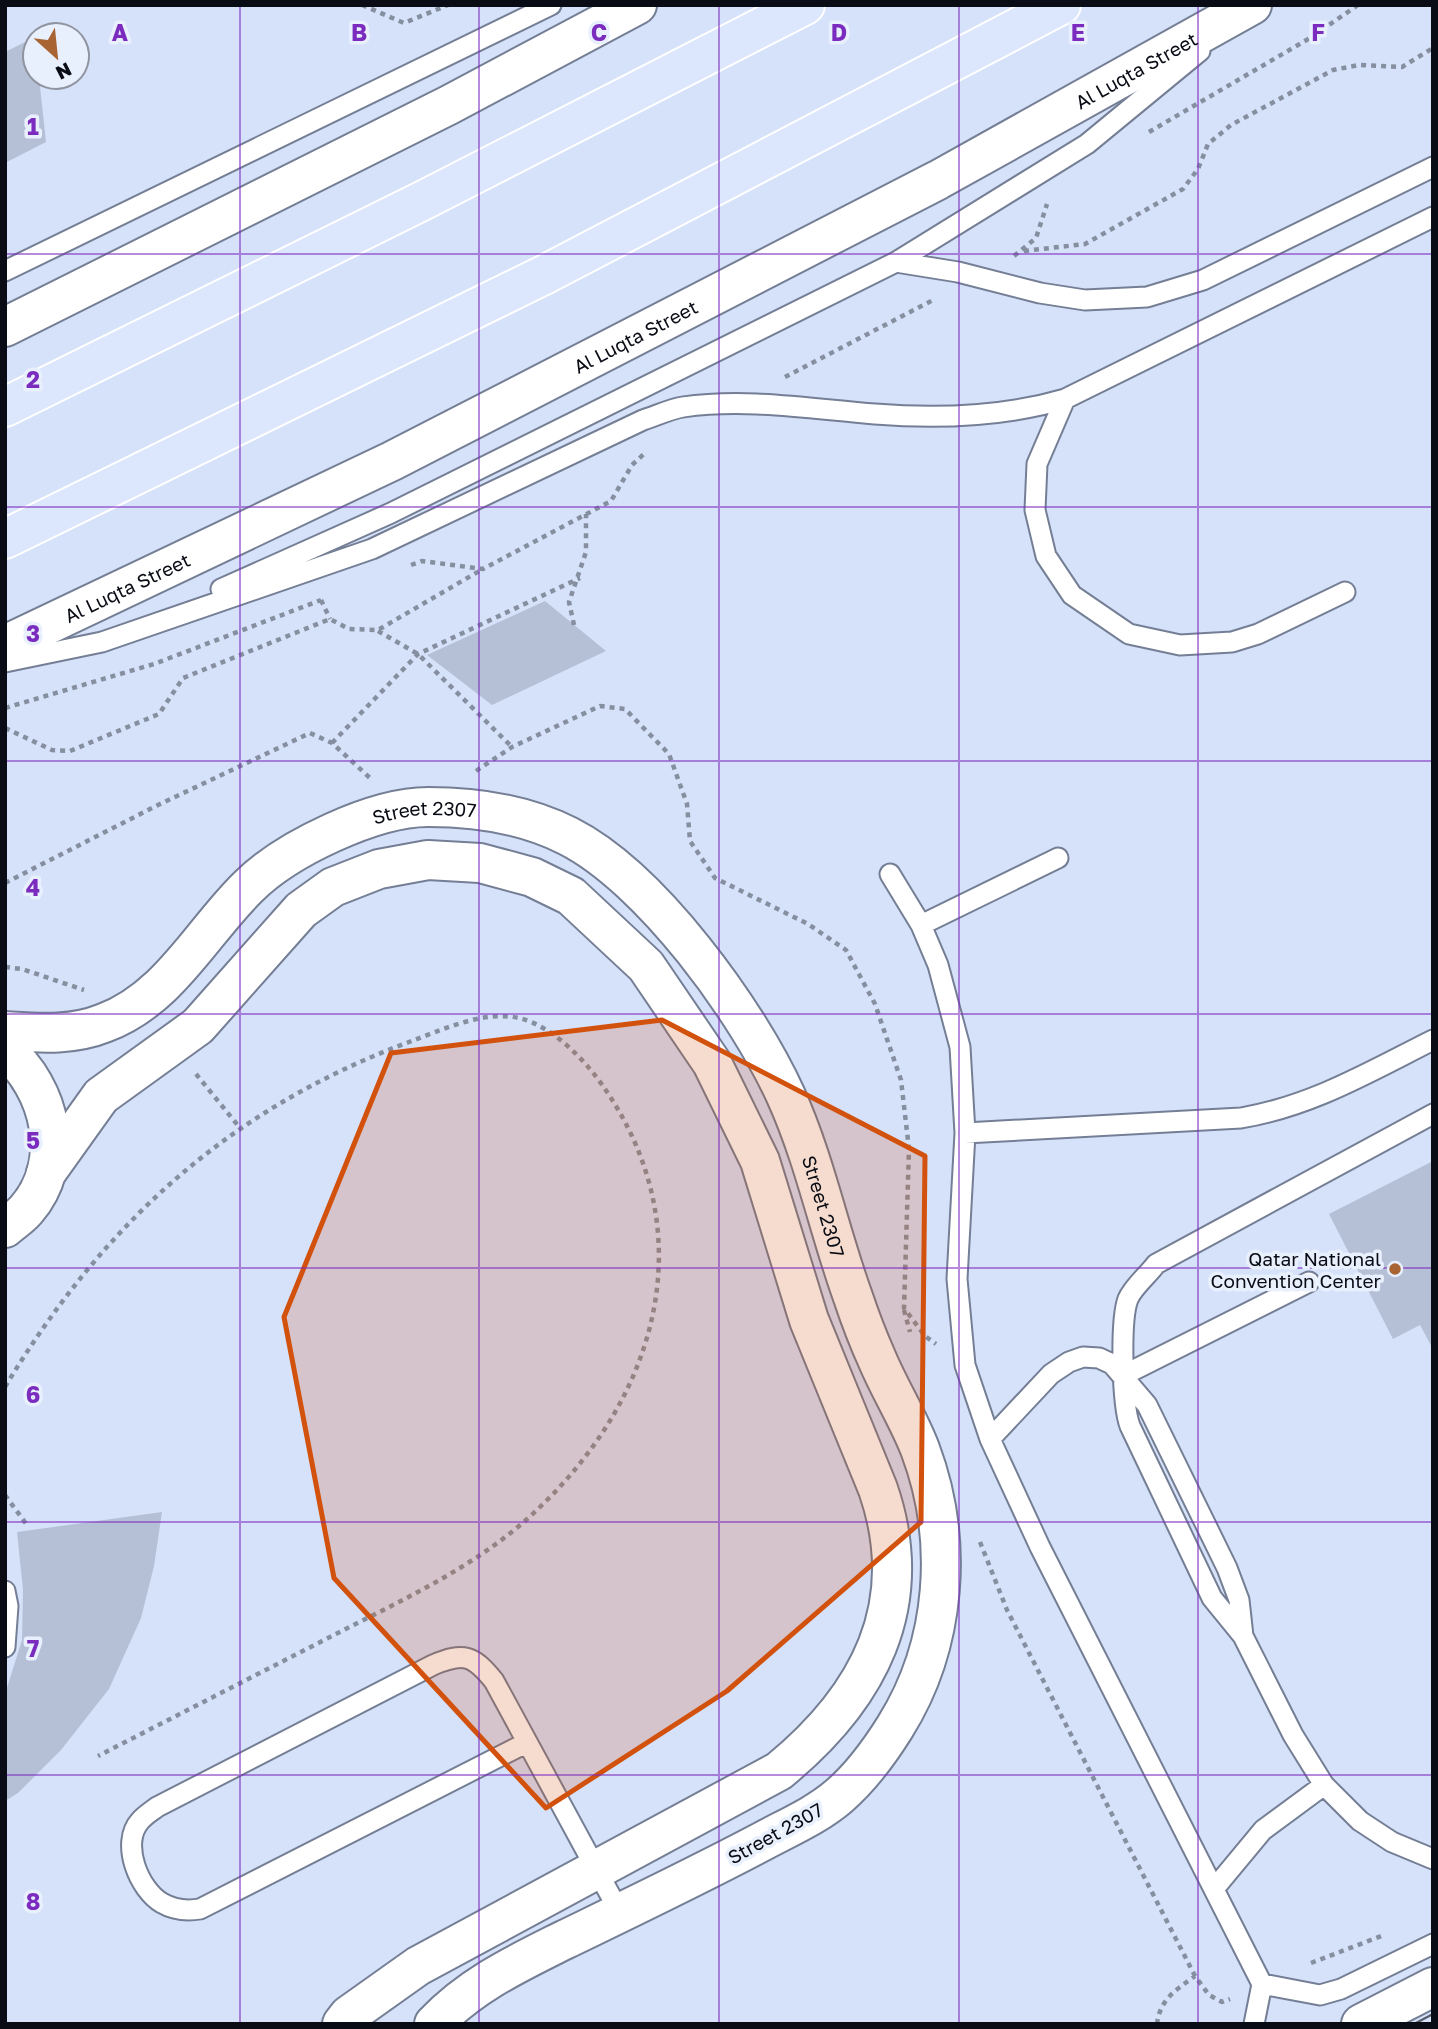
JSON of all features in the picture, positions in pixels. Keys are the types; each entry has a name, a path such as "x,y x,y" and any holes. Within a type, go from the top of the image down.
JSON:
{"main road":[{"path":"5,407 422,201 805,5"},
{"path":"5,539 544,275 1061,5"}],"street":[{"path":"5,327 449,104 637,5"},
{"name":"Al Luqta Street","path":"5,645 392,461 937,180 1253,5"},
{"name":"Street 2307","path":"5,1031 49,1034 76,1031 106,1023 127,1012 174,975 250,884 295,852 359,822 405,810 496,811 565,834 611,862 660,911 702,962 758,1043 787,1098 852,1295 876,1359 920,1447 939,1512 940,1594 926,1660 896,1725 872,1759 841,1794 813,1814 497,1973 456,2001 434,2024"},
{"path":"5,1228 26,1210 46,1173 101,1096 198,1026 301,910 333,887 379,869 428,860 480,863 533,877 570,896 646,967 712,1063 760,1161 809,1320 887,1515 894,1580 880,1642 865,1674 839,1714 813,1743 779,1771 418,1966 342,2024"},
{"path":"5,1050 25,1069 46,1111 51,1132 46,1173"},
{"path":"1361,2024 1433,1987"}],"lane":[{"path":"5,271 551,5"},
{"path":"102,642 391,513 896,262 1087,144 1253,5"},
{"path":"896,262 1085,300 1147,297 1203,281 1433,167"},
{"path":"5,662 102,642 372,549 643,420 682,407 773,403 876,414 969,416 1034,408 1065,398 1433,217"},
{"path":"630,395 643,420"},
{"path":"1065,398 1038,464 1035,510 1046,556 1072,595 1129,634 1180,645 1232,642 1258,634 1345,593"},
{"path":"920,925 1058,858"},
{"path":"890,874 920,925 951,1005 960,1047 965,1133 957,1279 965,1365 990,1439 1040,1547 1262,1984 1254,2024"},
{"path":"965,1133 1241,1118 1274,1112 1305,1103 1433,1040"},
{"path":"1433,1114 1156,1264 1128,1300 1122,1376 1123,1402 1130,1426 1212,1598 1243,1636 1293,1735 1324,1785 1360,1821 1392,1842 1433,1859"},
{"path":"1122,1376 1309,1282"},
{"path":"990,1439 1051,1374 1069,1362 1083,1357 1099,1357 1112,1364 1122,1376"},
{"path":"5,1591 8,1606 5,1647"},
{"path":"526,1743 200,1909 187,1911 161,1902 149,1892 133,1857 132,1838 139,1822 157,1807 454,1656 469,1657 481,1665 494,1681 620,1913"},
{"path":"1214,1889 1263,1830 1324,1785"},
{"path":"1262,1984 1320,1995 1341,1989 1433,1944"}],"path":[{"path":"362,5 377,14 404,23 448,5"},
{"path":"1310,38 1358,5"},
{"path":"1023,251 1085,244 1183,189 1198,169 1208,144 1231,124 1333,70 1359,65 1402,67 1433,48"},
{"path":"574,625 569,602 580,578 586,552 586,514"},
{"path":"377,630 483,569"},
{"path":"332,743 418,654 580,578"},
{"path":"321,600 330,619 349,629 377,630 418,654 512,747"},
{"path":"5,728 52,750 70,751 159,714 183,678 330,619"},
{"path":"5,883 310,733 332,743 405,810 512,747 600,706 625,709 669,754 687,804 690,841 715,878 808,925 846,950 875,1004 901,1080 909,1149 904,1308 925,1336 965,1365"},
{"path":"5,967 22,969 89,992"},
{"path":"5,1387 67,1293 108,1242 208,1149 342,1069 461,1023 489,1017 518,1017 541,1027 570,1049 600,1081 627,1120 640,1150 657,1208 662,1248 649,1327 627,1387 584,1460 538,1510 433,1584 98,1756"},
{"path":"188,1064 240,1128"},
{"path":"5,1495 27,1525"},
{"path":"1157,2024 1158,2012 1166,1998 1195,1976"}],"highlighted area":[{"path":"662,1020 925,1156 921,1522 727,1691 546,1808 334,1578 284,1317 391,1053"}],"building":[{"path":"21,44 21,91 41,91 46,142 5,163 5,52"},
{"path":"545,601 606,651 492,705 427,655"},
{"name":"Qatar National Convention Center","path":"1433,1161 1433,1349 1420,1325 1393,1339 1329,1214"},
{"path":"162,1512 154,1566 141,1618 109,1689 61,1750 18,1793 5,1801 5,1694 22,1640 23,1590 17,1532"}],"tram line":[{"path":"1414,2024 1433,2014"}],"place":[{"name":"Qatar National Convention Center","path":"1395,1269"}]}
